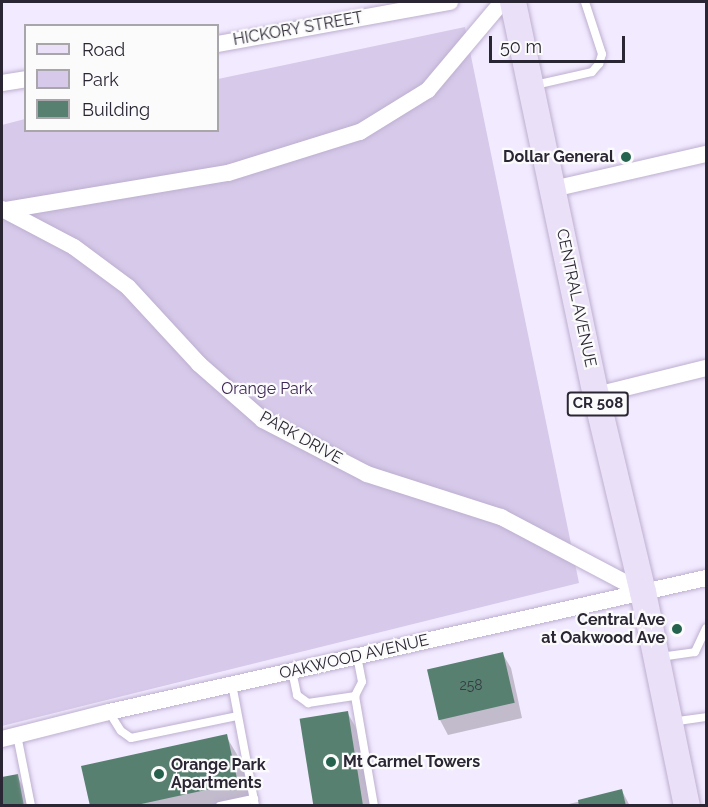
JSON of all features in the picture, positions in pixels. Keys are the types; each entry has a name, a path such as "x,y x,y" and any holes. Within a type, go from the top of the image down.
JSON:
{"main road":[{"name":"CENTRAL AVENUE","path":"513,2 596,395 643,592 687,806"}],"street":[{"name":"HICKORY STREET","path":"219,44 450,2"},
{"name":"PARK DRIVE","path":"4,209 228,174 360,132 428,90 502,2"},
{"path":"2,83 24,79"},
{"path":"553,189 706,154"},
{"name":"PARK DRIVE","path":"4,209 74,247 128,287 199,364 263,420 367,474 501,517 643,592"},
{"path":"596,395 706,368"},
{"name":"OAKWOOD AVENUE","path":"9,737 109,712 706,578"}],"lane":[{"path":"531,86 592,72 599,64 602,54 585,2"},
{"path":"655,658 695,652 706,628"},
{"path":"357,656 362,682 355,696 374,806"},
{"path":"292,671 297,695 308,703 355,696"},
{"path":"220,806 254,802 232,684"},
{"path":"109,712 121,731 131,738 237,716"},
{"path":"669,722 706,717"},
{"path":"9,737 31,806"}],"green space":[{"name":"Orange Park","path":"465,27 579,583 2,726 2,125 24,119 24,132 219,132 219,79"}],"building":[{"path":"503,652 515,703 439,720 427,670"},
{"name":"Mt Carmel Towers","path":"348,711 363,806 313,806 300,719"},
{"name":"Orange Park Apartments","path":"227,734 238,783 132,806 90,806 81,766"},
{"path":"18,774 24,806 2,806 2,777"},
{"path":"622,789 626,806 579,806 578,800"}],"place":[{"name":"Dollar General","path":"626,157"},
{"name":"Central Ave at Oakwood Ave","path":"677,629"},
{"name":"Mt Carmel Towers","path":"331,762"},
{"name":"Orange Park Apartments","path":"159,774"}]}
